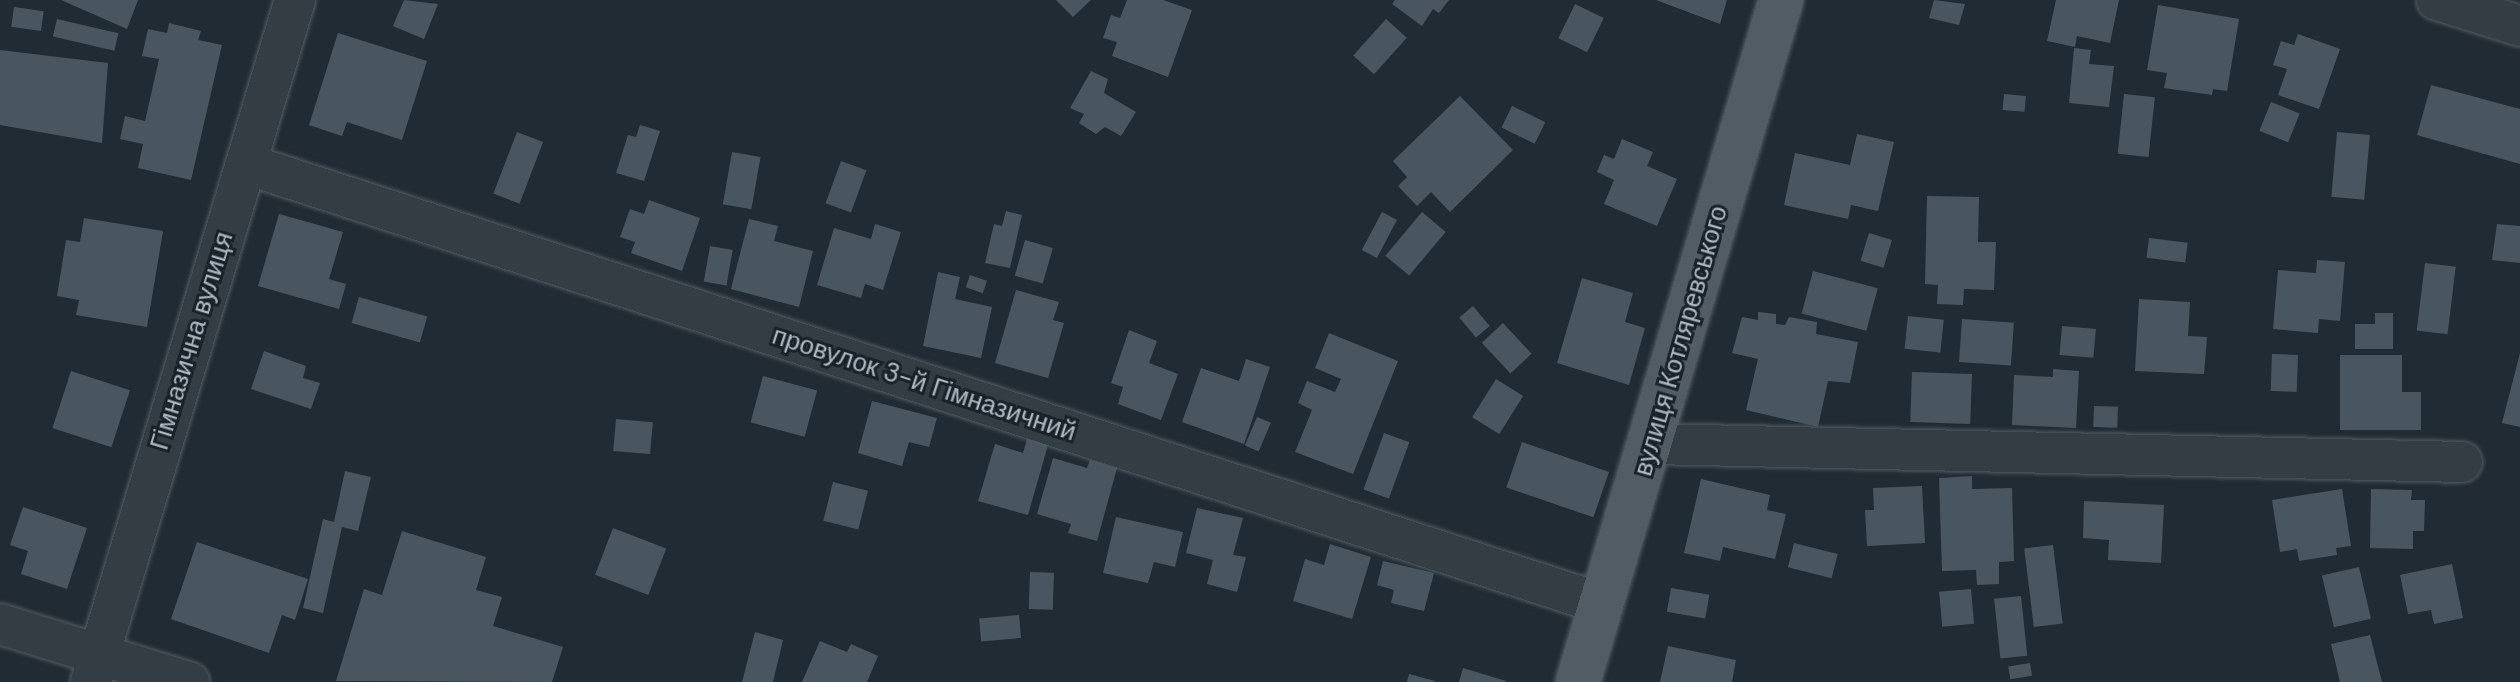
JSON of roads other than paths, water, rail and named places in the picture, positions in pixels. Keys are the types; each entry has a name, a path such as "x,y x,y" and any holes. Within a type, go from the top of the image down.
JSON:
{"main road":[{"name":"вулиця Котляревського","path":"1578,682 1652,444 1781,0"}],"street":[{"name":"Гімназична вулиця","path":"95,668 295,0"},
{"path":"2437,0 2520,26"},
{"name":"провулок 3-й Гімназичний","path":"246,164 1603,604"},
{"path":"1652,444 2462,462"},
{"path":"0,624 95,668 189,682"}]}
